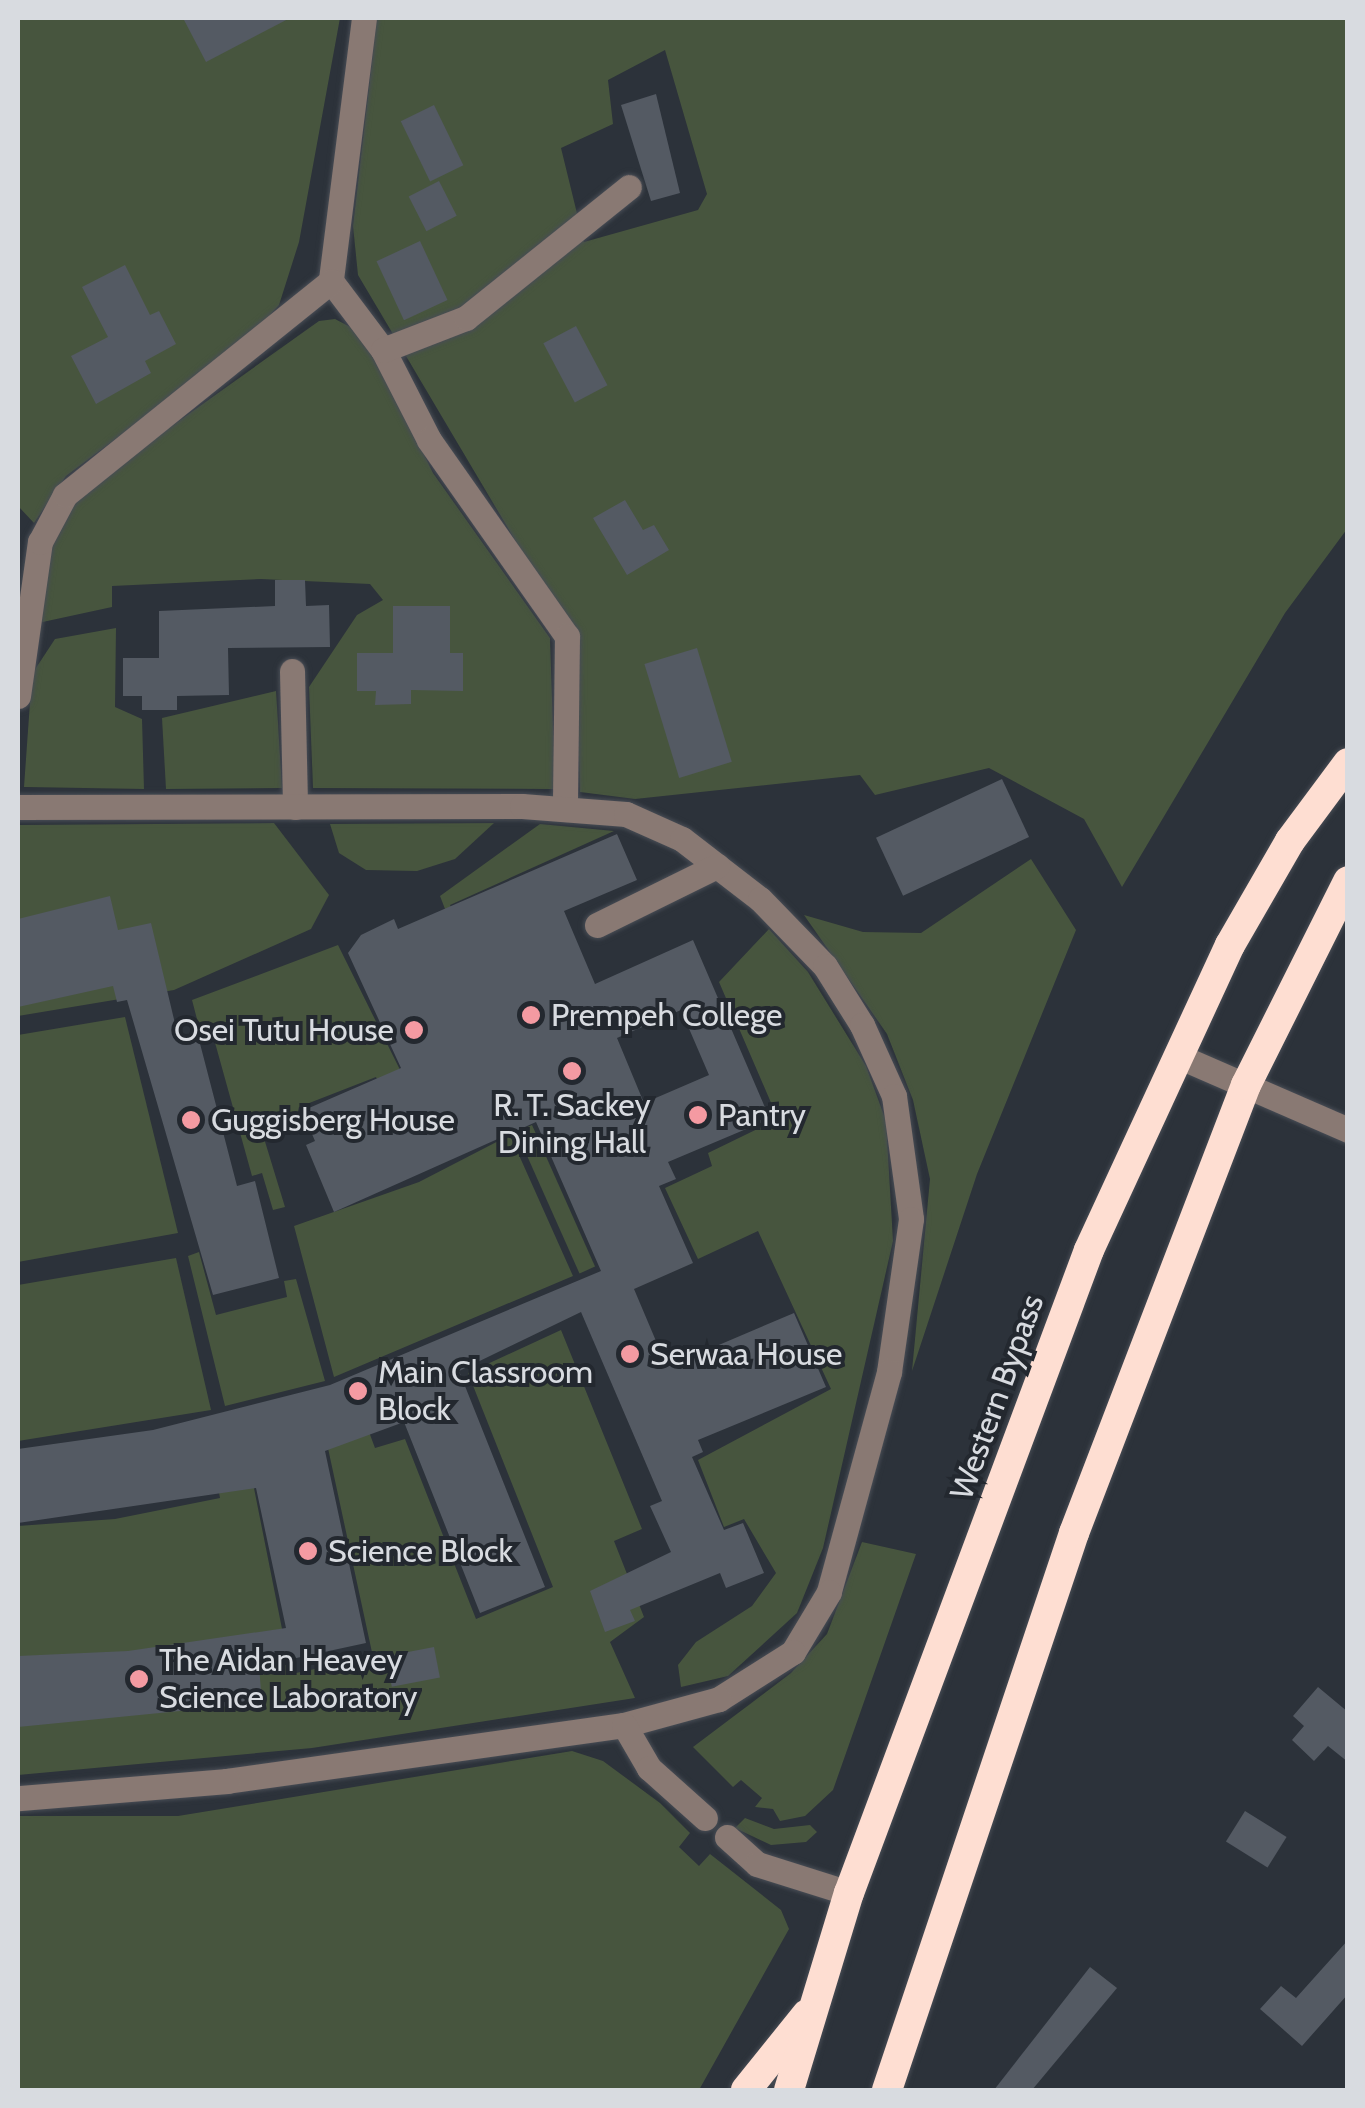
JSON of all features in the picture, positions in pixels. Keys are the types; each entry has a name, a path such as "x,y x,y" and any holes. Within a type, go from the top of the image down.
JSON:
{"highway":[{"name":"Western Bypass","path":"789,2090 849,1893 1089,1250 1178,1056 1281,856 1348,762"},
{"path":"887,2090 1074,1534 1246,1085 1348,881"},
{"path":"746,2090 818,2000"}],"street":[{"path":"364,18 331,281 382,350 429,440 566,636 564,809"},
{"path":"382,350 466,318 629,186"},
{"path":"18,696 40,542 65,496 331,281"},
{"path":"292,671 295,807"},
{"path":"18,807 564,809 626,814 717,866 824,966 862,1025 894,1096 911,1219 889,1372 829,1592 793,1652 719,1699 624,1725 226,1780 18,1798"},
{"path":"597,925 717,866"},
{"path":"1178,1056 1348,1130"},
{"path":"624,1725 649,1768 704,1818"},
{"path":"726,1836 757,1864 849,1893"}],"green space":[{"path":"18,18 340,18 299,242 279,305 245,342 66,476 34,523 18,506"},
{"path":"377,18 1347,18 1347,529 1285,613 1122,887 1084,819 989,768 875,795 860,775 635,799 580,792 576,643 358,275 353,226","holes":["665,50 707,194 698,210 584,242 561,148 613,124 608,80"]},
{"path":"335,319 358,331 374,353 433,473 550,638 555,789 313,788 309,687 357,615 383,600 370,584 261,579 112,586 112,607 38,623 48,539 68,500 319,321"},
{"path":"116,628 115,707 142,719 144,789 24,787 32,674 55,639"},
{"path":"276,691 282,788 166,789 162,718"},
{"path":"274,823 329,895 311,929 174,990 18,1016 18,825"},
{"path":"494,823 455,859 417,871 366,870 339,853 330,824"},
{"path":"540,824 614,831 450,905 475,963 467,966 440,896"},
{"path":"1031,859 1076,930 977,1174 912,1371 930,1179 913,1100 887,1034 804,915 863,932 921,933"},
{"path":"769,929 808,972 866,1066 886,1121 893,1241 823,1548 797,1613 728,1676 681,1687 678,1665 696,1642 752,1606 776,1573 744,1519 724,1527 698,1460 831,1389 758,1231 698,1259 665,1188 712,1166 708,1153 778,1119 719,982"},
{"path":"338,945 416,1102 392,1113 376,1077 299,1107 297,1116 263,1135 285,1207 273,1210 262,1173 252,1176 209,1021 198,1023 192,1000"},
{"path":"125,1017 178,1233 18,1262 18,1035"},
{"path":"532,1125 595,1267 580,1274 516,1132"},
{"path":"510,1135 573,1276 334,1377 294,1226 419,1182"},
{"path":"199,1252 216,1315 287,1297 284,1281 296,1279 325,1381 225,1406 188,1256"},
{"path":"176,1258 211,1410 18,1441 18,1285"},
{"path":"561,1330 642,1529 614,1541 644,1617 610,1642 635,1698 312,1748 18,1775 18,1526 115,1519 220,1498 212,1454 246,1448 291,1674 373,1657 323,1425 362,1413 375,1448 405,1439 476,1619 553,1587 468,1373"},
{"path":"862,1542 916,1554 833,1790 805,1816 780,1821 773,1809 755,1807 762,1798 741,1780 733,1787 693,1747 791,1673 827,1634"},
{"path":"572,1751 603,1761 660,1803 690,1833 679,1847 699,1866 710,1854 781,1910 789,1929 699,2090 18,2090 18,1816 178,1816"},
{"path":"745,1818 774,1829 810,1825 817,1832 806,1842 771,1845 735,1828"}],"building":[{"path":"183,18 290,18 206,62"},
{"path":"656,94 680,193 651,201 621,105"},
{"path":"434,105 463,165 430,181 401,121"},
{"path":"439,181 457,216 426,231 409,196"},
{"path":"420,241 447,300 404,320 376,261"},
{"path":"125,265 150,315 159,311 176,344 145,361 151,373 96,404 71,356 108,337 82,287"},
{"path":"576,326 607,385 575,403 543,343"},
{"path":"625,500 643,530 654,525 669,550 627,575 593,518"},
{"path":"275,580 305,580 306,606 329,605 330,647 228,648 229,695 177,696 177,710 142,710 142,696 123,696 123,658 159,658 159,611 275,606"},
{"path":"393,606 450,606 450,653 463,653 463,691 411,690 411,704 375,705 376,691 357,691 357,653 393,653"},
{"path":"697,648 732,762 679,778 644,664"},
{"path":"1002,779 1029,837 903,896 876,838"},
{"path":"617,834 637,880 564,911 595,984 693,940 770,1119 668,1162 676,1179 659,1186 693,1263 634,1289 667,1367 794,1313 826,1387 698,1440 703,1452 692,1457 724,1530 743,1523 764,1573 726,1588 720,1573 630,1610 635,1621 605,1632 590,1591 671,1552 650,1506 662,1501 581,1312 459,1371 545,1587 480,1613 404,1422 325,1451 366,1643 259,1666 262,1703 18,1727 18,1656 128,1651 286,1628 256,1488 18,1523 18,1449 153,1430 330,1385 601,1271 536,1122 334,1212 306,1145 315,1141 302,1111 401,1068 348,953 361,935 394,919 398,929","holes":["681,1010 709,1075 644,1103 617,1038"]},
{"path":"110,896 118,930 151,923 178,1036 197,1032 237,1186 255,1181 279,1278 213,1295 127,1000 117,1002 113,986 18,1007 18,919"},
{"path":"434,1647 440,1677 392,1687 386,1656"},
{"path":"1318,1687 1348,1712 1348,1762 1328,1746 1314,1761 1292,1740 1304,1726 1293,1716"},
{"path":"1245,1811 1287,1837 1267,1867 1226,1842"},
{"path":"1348,1940 1348,1994 1302,2046 1260,2009 1281,1986 1296,1998"},
{"path":"1090,1967 1117,1988 1032,2090 994,2090"}],"place":[{"name":"Prempeh College","path":"531,1015"},
{"name":"Osei Tutu House","path":"414,1030"},
{"name":"R. T. Sackey Dining Hall","path":"572,1071"},
{"name":"Pantry","path":"698,1115"},
{"name":"Guggisberg House","path":"191,1120"},
{"name":"Serwaa House","path":"630,1354"},
{"name":"Main Classroom Block","path":"358,1391"},
{"name":"Science Block","path":"308,1551"},
{"name":"The Aidan Heavey Science Laboratory","path":"139,1679"}]}
